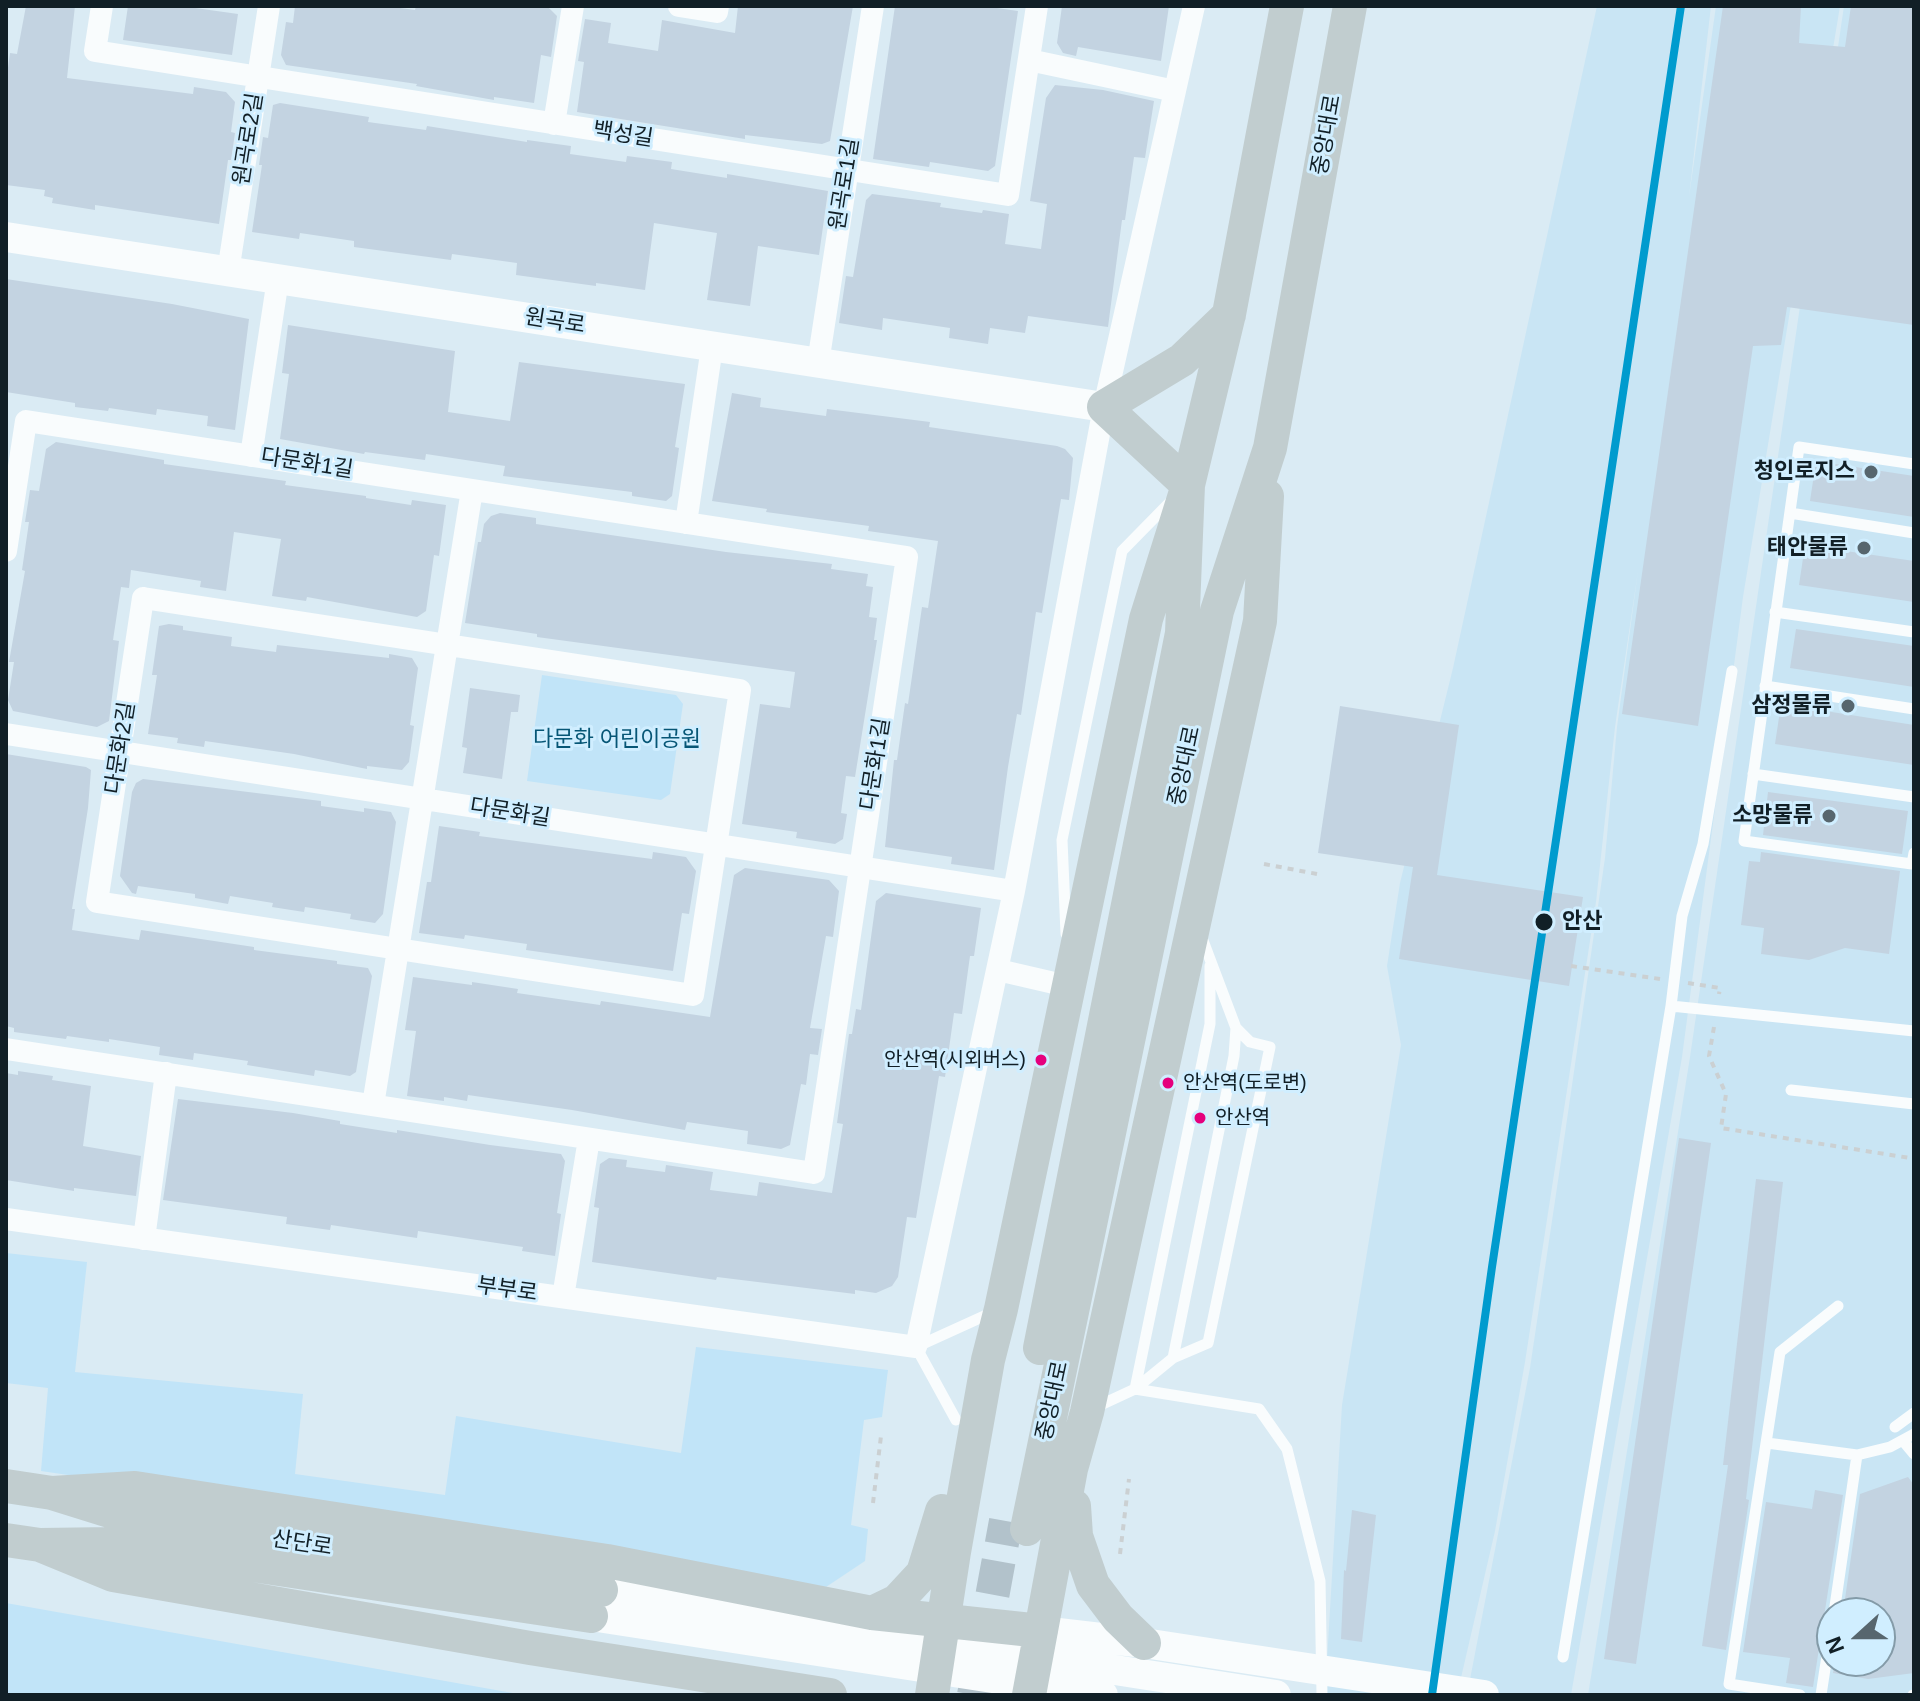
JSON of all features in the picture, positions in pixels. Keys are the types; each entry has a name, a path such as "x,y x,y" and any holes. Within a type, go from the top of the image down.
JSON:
{"main road":[{"path":"932,1695 988,1360 1146,619 1188,485 1229,314 1287,6"},
{"name":"중앙대로","path":"1188,485 1182,633 1016,1525 1217,611 1270,448 1350,6"},
{"name":"원곡로","path":"6,237 1104,407"},
{"path":"1188,485 1104,407 1182,360 1229,314"},
{"path":"1029,1695 1071,1469 1087,1412 1260,621 1270,448"},
{"path":"872,1613 897,1601 923,1573 940,1522 956,1420 988,1360"},
{"path":"1071,1469 1076,1536 1093,1585 1118,1618 1150,1645"},
{"name":"산단로","path":"6,1486 52,1493 129,1517 596,1603"},
{"path":"52,1493 135,1488 607,1561 872,1613 1150,1645 1484,1695"},
{"path":"6,1540 40,1545 113,1544 596,1603 1276,1695"},
{"path":"40,1545 113,1575 530,1648 830,1695"},
{"path":"596,1603 1103,1695"}],"street":[{"name":"백성길","path":"102,6 95,51 1008,195 1037,6"},
{"name":"원곡로2길","path":"228,272 269,6"},
{"path":"554,124 573,6"},
{"path":"679,6 717,12 718,6"},
{"name":"원곡로1길","path":"818,363 873,6"},
{"path":"916,1347 1014,891 1104,407 1194,6"},
{"path":"1029,60 1175,91"},
{"path":"251,456 278,279"},
{"path":"686,523 712,347"},
{"name":"다문화1길","path":"6,551 26,421 907,557 814,1173 6,1049"},
{"path":"373,1105 472,490"},
{"name":"다문화2길","path":"143,598 447,645 740,690 693,995 97,902 143,598"},
{"name":"다문화길","path":"6,734 1014,891"},
{"path":"998,970 1068,988"},
{"path":"144,1239 166,1073"},
{"path":"563,1297 589,1139"},
{"name":"부부로","path":"6,1219 916,1347"}],"lane":[{"path":"1914,464 1799,447 1744,841 1912,864 1914,853"},
{"path":"1790,513 1914,533"},
{"path":"1775,612 1914,632"},
{"path":"1563,1657 1671,1006 1682,916 1703,844 1732,671"},
{"path":"1765,686 1914,709"},
{"path":"1753,774 1914,797"},
{"path":"1087,1412 1135,1389 1173,1358 1208,1343 1270,1047 1250,1042 1236,1028 1210,966 1195,916"},
{"path":"1135,1389 1210,1024 1210,966"},
{"path":"1671,1006 1914,1031"},
{"path":"1173,1358 1234,1056 1236,1028"},
{"path":"1791,1090 1914,1104"},
{"path":"1800,1695 1729,1684 1780,1352 1838,1306"},
{"path":"956,1420 916,1347 1001,1309"},
{"path":"1135,1389 1259,1409 1287,1449 1320,1581 1322,1695"},
{"path":"1914,1413 1895,1427 1914,1424"},
{"path":"1767,1443 1857,1455 1909,1438 1914,1454"},
{"path":"1836,1597 1857,1455"}],"path":[{"path":"1264,864 1317,874"},
{"path":"1571,966 1660,979"},
{"path":"1675,981 1720,988 1718,1001"},
{"path":"1716,1015 1709,1056 1726,1094 1721,1128 1910,1158"},
{"path":"873,1503 881,1436"},
{"path":"1120,1554 1129,1479"}],"shaded area":[{"path":"1597,6 1711,6 1689,197 1716,6 1840,6 1743,597 1682,1057 1571,1695 1467,1695 1530,1368 1605,858 1617,727 1638,571 1615,727 1596,902 1525,1362 1495,1531 1457,1695 1325,1695 1342,1405 1401,1045 1387,966 1400,883 1453,668"},
{"path":"1844,6 1914,6 1914,1695 1588,1695 1690,1057"}],"green space":[{"name":"다문화 어린이공원","path":"542,675 676,695 683,704 670,794 661,800 527,781"},
{"path":"6,1253 87,1262 75,1372 303,1394 295,1474 445,1495 456,1416 681,1453 696,1347 888,1370 882,1417 864,1420 851,1525 868,1529 865,1561 826,1587 41,1471 48,1388 6,1383"},
{"path":"6,1603 524,1695 6,1695"}],"building":[{"path":"26,6 75,6 67,78 193,94 194,87 226,92 235,102 231,132 235,133 219,224 95,205 95,210 52,203 53,198 44,196 45,190 6,185 6,82 10,53 17,54"},
{"path":"128,6 181,6 238,14 232,55 123,40"},
{"path":"295,6 386,6 415,10 416,6 547,6 557,16 551,57 541,55 534,103 494,97 494,100 417,84 286,65 281,55 286,22 293,23"},
{"path":"738,6 853,6 830,141 822,144 745,135 745,139 577,112 584,62 578,61 585,19 611,23 608,43 658,51 662,20 735,33"},
{"path":"895,6 983,6 1018,11 995,166 988,171 930,162 929,167 873,159"},
{"path":"1062,6 1169,6 1161,61 1078,47 1076,56 1063,53 1057,43"},
{"path":"1723,6 1801,6 1799,43 1845,47 1851,6 1914,6 1914,325 1787,307 1781,345 1753,346 1698,726 1622,714"},
{"path":"1055,85 1103,90 1154,101 1145,158 1134,157 1108,327 1028,316 1025,333 990,328 988,344 949,338 950,328 883,318 882,330 839,323 846,276 853,277 866,200 872,194 941,203 940,207 1009,214 1005,244 1041,249 1047,204 1030,201 1046,98"},
{"path":"280,103 369,117 368,122 426,130 427,126 571,146 570,154 626,162 627,156 672,162 671,169 727,178 727,174 828,191 819,255 758,246 750,306 707,300 717,233 654,223 645,290 516,275 517,263 452,254 451,260 354,247 354,241 300,233 299,239 252,232 263,137 268,138 273,105"},
{"path":"6,279 249,319 235,430 207,426 208,416 157,409 156,415 109,408 108,411 6,392"},
{"path":"288,325 455,351 448,412 510,421 519,362 685,384 675,447 679,448 672,496 666,501 632,496 632,492 503,476 505,466 426,454 425,460 364,454 280,439 289,374 282,373"},
{"path":"732,393 761,398 760,407 826,416 827,409 930,422 929,427 1057,446 1073,458 1069,500 1061,499 1042,613 1036,612 1021,715 1017,714 1008,767 994,870 951,864 952,857 885,847 894,760 897,760 905,703 908,704 922,607 928,608 938,541 868,531 869,526 712,501"},
{"path":"56,442 164,460 164,464 286,481 285,485 411,505 412,500 446,505 439,556 434,555 426,611 417,617 307,597 306,601 272,596 281,539 234,532 226,591 200,587 201,581 131,570 129,588 121,587 113,640 119,641 109,721 97,727 13,711 8,700 14,662 9,662 25,571 22,570 30,490 39,491 46,449"},
{"path":"1816,461 1914,476 1914,517 1810,501"},
{"path":"500,513 536,518 536,524 832,564 831,569 868,574 866,586 873,587 869,617 877,618 874,640 877,640 855,777 846,776 841,813 847,814 843,839 835,844 796,838 797,832 742,824 760,704 790,708 795,672 537,637 537,634 465,623 478,542 481,542 484,524 491,516"},
{"path":"1805,545 1914,561 1914,602 1799,585"},
{"path":"159,626 183,626 183,630 232,637 231,646 276,652 277,645 412,658 418,668 410,725 414,726 409,762 402,770 367,766 367,769 205,741 204,747 177,743 178,738 148,734 157,675 152,675"},
{"path":"1796,629 1914,646 1914,687 1790,668"},
{"path":"470,688 520,695 518,712 511,712 502,779 463,773 467,748 462,747"},
{"path":"1781,704 1914,725 1914,765 1775,744"},
{"path":"1340,706 1459,725 1437,875 1583,897 1569,986 1399,959 1413,867 1318,853"},
{"path":"6,754 91,770 72,909 75,909 72,930 139,940 141,930 368,968 372,976 356,1072 350,1076 315,1070 314,1076 194,1053 193,1060 159,1055 160,1047 109,1039 109,1042 67,1036 66,1039 14,1032 14,1028 6,1026"},
{"path":"143,779 321,801 321,806 364,812 364,808 391,812 396,822 383,914 375,923 350,919 351,914 305,907 304,912 230,896 228,904 195,898 195,894 138,886 136,894 132,893 120,876 132,792 136,783"},
{"path":"1768,792 1908,811 1902,854 1763,835"},
{"path":"439,826 480,832 479,836 652,859 653,852 686,857 696,871 689,914 682,913 673,971 526,950 527,944 465,935 464,939 419,933 427,882 431,882"},
{"path":"1761,852 1900,871 1889,954 1845,948 1809,960 1761,954 1764,928 1741,925 1749,861 1760,862"},
{"path":"745,868 829,880 839,891 833,937 826,936 810,1028 822,1029 818,1055 810,1054 806,1085 801,1084 790,1145 781,1149 747,1144 748,1131 687,1122 685,1130 468,1095 467,1101 407,1096 416,1031 405,1030 413,977 472,985 472,982 518,989 517,993 600,1005 601,1001 710,1017 734,875"},
{"path":"886,893 981,908 962,1014 954,1013 945,1077 939,1076 916,1218 907,1217 898,1277 892,1286 876,1293 855,1290 855,1294 717,1277 716,1280 592,1262 599,1208 594,1207 600,1164 609,1158 627,1160 626,1167 665,1172 666,1165 713,1172 710,1190 757,1196 759,1182 832,1193 843,1124 837,1123 849,1034 852,1034 856,1009 861,1010 876,901"},
{"path":"18,1071 91,1086 83,1146 141,1156 136,1196 74,1188 74,1191 6,1180 6,1073 18,1075"},
{"path":"178,1099 293,1113 397,1133 397,1130 561,1154 565,1161 557,1213 561,1214 555,1256 522,1251 523,1247 418,1231 417,1238 331,1225 330,1230 286,1224 287,1217 163,1200"},
{"path":"1679,1138 1711,1143 1636,1664 1604,1659"},
{"path":"1756,1179 1783,1182 1746,1499 1749,1500 1726,1650 1702,1646 1728,1465 1723,1465"},
{"path":"1908,1477 1914,1485 1914,1673 1896,1675 1896,1597 1845,1597 1860,1494"},
{"path":"1815,1490 1843,1495 1827,1597 1816,1597 1813,1687 1786,1683 1790,1658 1743,1652 1766,1502 1812,1509"},
{"path":"1352,1510 1376,1515 1362,1642 1341,1639 1344,1570"}],"tunnel":[{"path":"974,1695 1006,1521"}],"transit line":[{"path":"1432,1695 1492,1267 1681,6"}],"place":[{"name":"청인로지스","path":"1871,472"},
{"name":"태안물류","path":"1864,548"},
{"name":"삼정물류","path":"1848,706"},
{"name":"소망물류","path":"1829,816"},
{"name":"안산","path":"1544,922"},
{"name":"안산역(시외버스)","path":"1041,1060"},
{"name":"안산역(도로변)","path":"1168,1083"},
{"name":"안산역","path":"1200,1118"}]}
